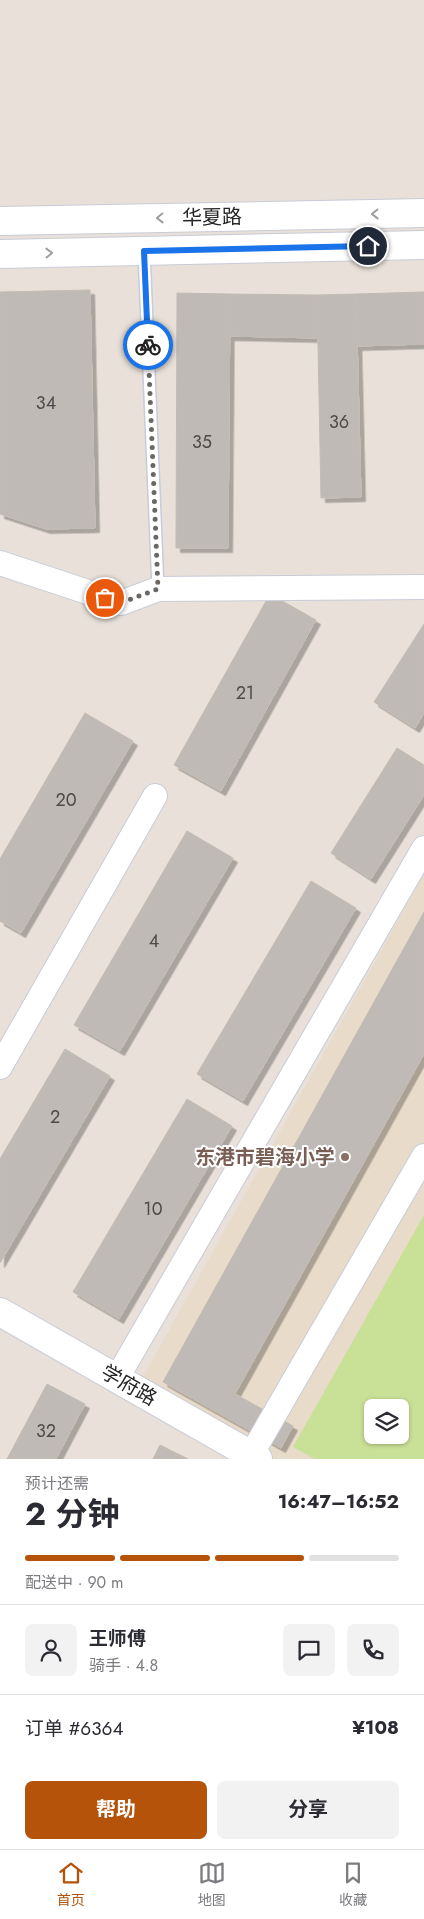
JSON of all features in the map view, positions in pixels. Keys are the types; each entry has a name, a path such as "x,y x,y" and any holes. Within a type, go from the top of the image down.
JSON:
{"street":[{"name":"华夏路","path":"0,221 424,213"},
{"name":"华夏路","path":"0,254 424,245"},
{"path":"0,563 120,603 158,589 424,587"},
{"path":"0,1067 155,796"},
{"path":"117,1378 424,848"},
{"path":"255,1457 424,1156"},
{"name":"学府路","path":"0,1312 255,1457"}],"lane":[{"path":"144,251 158,589"}],"shaded area":[{"name":"东港市碧海小学","path":"424,874 424,1459 236,1459 130,1400"}],"green space":[{"path":"424,1215 424,1459 315,1459 293,1447"}],"building":[{"path":"90,290 95,528 46,529 0,514 0,292"},
{"path":"424,292 424,344 357,346 356,294"},
{"path":"177,293 230,294 228,548 176,548"},
{"path":"230,294 317,295 318,338 229,336"},
{"path":"356,294 361,497 321,498 317,295"},
{"path":"270,594 316,620 221,791 174,765"},
{"path":"424,624 424,713 415,728 374,702"},
{"path":"85,713 133,741 21,933 0,921 0,859"},
{"path":"397,748 424,765 424,795 371,879 331,853"},
{"path":"187,831 233,858 120,1051 74,1025"},
{"path":"311,881 356,908 243,1101 197,1074"},
{"path":"424,912 424,1054 235,1394 293,1426 281,1448 163,1382"},
{"path":"65,1049 110,1076 0,1263 0,1159"},
{"path":"187,1099 232,1126 119,1319 73,1292"},
{"path":"47,1384 85,1404 56,1459 7,1459"},
{"path":"160,1445 188,1459 153,1459"}],"way so far":[{"path":"105,598 120,603 158,589 148,345"}],"place":[{"name":"东港市碧海小学","path":"345,1157"}],"route":[{"path":"148,345 144,251 368,246"}]}
